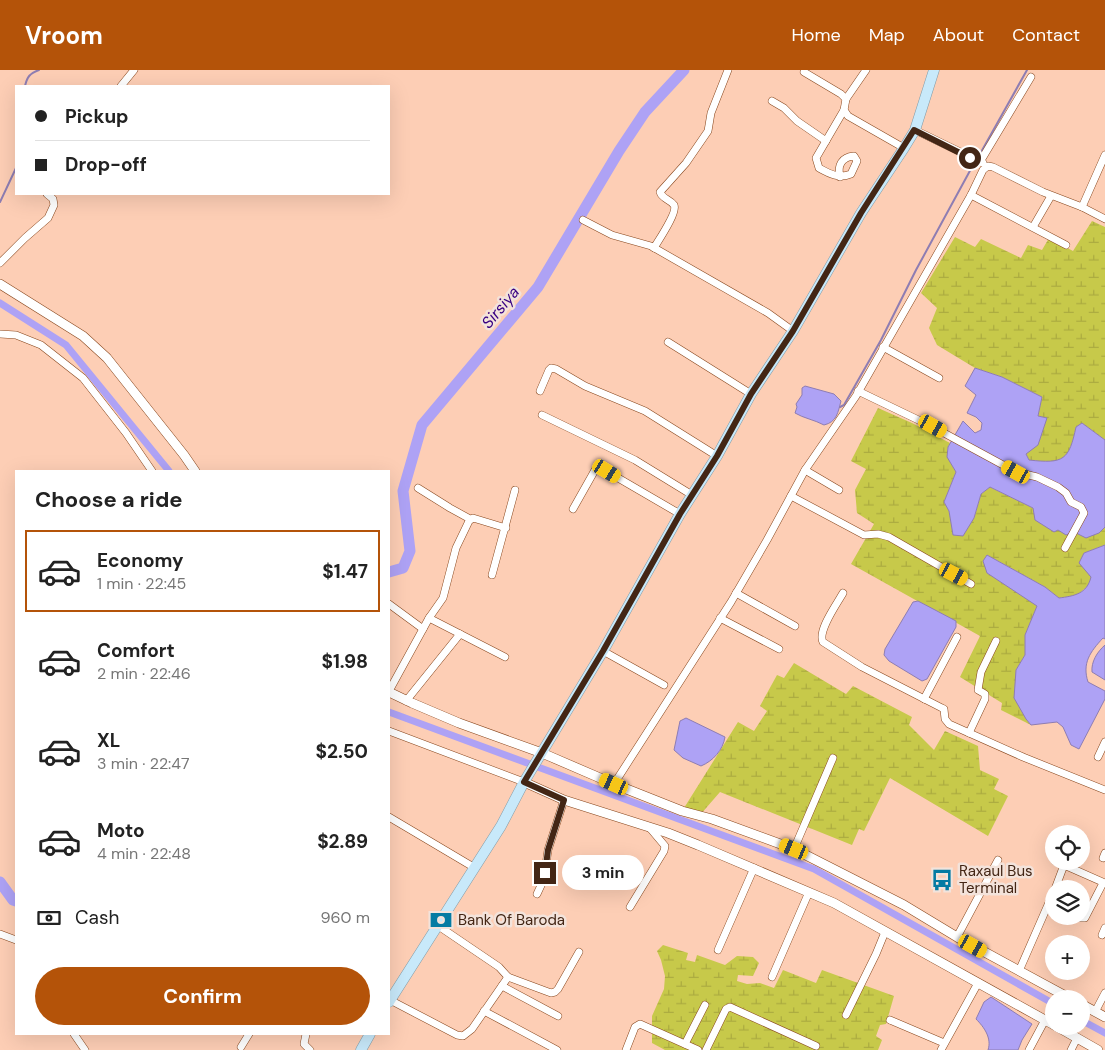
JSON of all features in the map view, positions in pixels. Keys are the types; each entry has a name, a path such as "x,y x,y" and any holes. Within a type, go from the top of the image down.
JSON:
{"main road":[{"path":"390,999 501,826 680,514 717,456 751,394 793,331 861,213 904,148 914,130 934,70"},
{"path":"361,1050 369,1035"}],"street":[{"path":"122,85 134,70"},
{"path":"654,248 672,217 675,208 674,205 661,196 660,192 686,163 708,131 711,113 728,70"},
{"path":"840,177 819,168 816,158 844,110 846,99 866,70"},
{"path":"804,72 842,94 846,99"},
{"path":"980,162 1031,77"},
{"path":"772,101 784,108 797,121 826,141"},
{"path":"844,110 848,116 904,148"},
{"path":"914,130 1051,196 1082,207 1105,219"},
{"path":"1082,207 1105,155"},
{"path":"614,784 736,593 805,470 858,391 971,196 983,170 988,166"},
{"path":"0,263 48,218 54,205 53,199 49,195"},
{"path":"971,196 1066,245"},
{"path":"1033,227 1051,196"},
{"path":"583,220 612,235 654,248 768,313 793,331"},
{"path":"0,284 84,336 101,353 194,470"},
{"path":"0,334 16,335 41,345 83,378 126,433 151,470"},
{"path":"668,342 751,394"},
{"path":"883,347 939,378"},
{"path":"540,391 549,370 553,368 585,386 645,411 717,456"},
{"path":"858,391 933,426 1016,472 1037,478 1062,490 1071,502 1081,506 1084,513 1065,548"},
{"path":"542,415 635,460 692,495"},
{"path":"573,509 595,470 601,468 680,514"},
{"path":"805,470 838,490"},
{"path":"418,488 470,519 473,518 506,528"},
{"path":"492,575 515,490"},
{"path":"791,496 864,535 878,534 888,537 971,584"},
{"path":"390,689 429,618 443,598 456,548 470,519"},
{"path":"736,593 794,626"},
{"path":"843,593 823,630 821,639 823,642 862,667 944,710 946,722 1023,757 1105,790"},
{"path":"390,605 423,629"},
{"path":"429,618 505,657"},
{"path":"720,618 779,649"},
{"path":"406,701 460,634"},
{"path":"924,699 958,637"},
{"path":"969,733 985,699 985,694 978,690 979,679 996,641"},
{"path":"603,651 664,685"},
{"path":"390,692 406,701 540,756 682,811 794,849 904,905 957,937 1054,990"},
{"path":"390,731 527,778 564,800 650,827 698,845 809,892 858,915 885,932 1045,1020"},
{"path":"1098,758 1105,742"},
{"path":"794,849 832,758"},
{"path":"537,894 544,879 548,850 564,800"},
{"path":"390,818 475,868"},
{"path":"630,907 664,851 665,846 650,827"},
{"path":"957,937 998,860"},
{"path":"718,950 754,868"},
{"path":"1075,870 1104,883 1090,909"},
{"path":"772,977 809,892"},
{"path":"1019,971 1045,916"},
{"path":"437,925 499,967 508,977 551,993 556,992 579,952"},
{"path":"846,1015 885,932"},
{"path":"0,934 15,940"},
{"path":"390,1002 457,1035 463,1036 472,1029 508,977"},
{"path":"890,1020 943,1047 978,983"},
{"path":"502,986 558,1016"},
{"path":"1095,1012 1105,993"},
{"path":"685,1044 706,1005"},
{"path":"706,1050 726,1009 730,1007 816,1046"},
{"path":"1090,1009 1105,1017"},
{"path":"484,1011 557,1050"},
{"path":"626,1050 635,1027 640,1024 698,1050"},
{"path":"1029,1050 1045,1032"},
{"path":"75,1035 85,1050"},
{"path":"241,1047 248,1035"},
{"path":"306,1035 305,1046 310,1050"},
{"path":"1072,1035 1098,1050"},
{"path":"1071,1050 1077,1038"}],"green space":[{"path":"1092,221 1105,227 1105,440 1082,423 1076,427 1071,447 1063,458 1050,461 1029,460 1026,454 1046,418 1038,416 1042,397 1002,377 975,368 937,345 929,328 937,308 921,293 955,237 975,247 981,239 1021,258 1028,245 1042,250 1049,238 1073,251"},
{"path":"878,408 950,443 947,451 956,472 944,502 949,511 954,535 974,518 981,494 990,487 1033,508 1058,530 1099,533 1105,527 1105,545 1084,553 1092,577 1089,585 1076,596 1059,598 1045,587 987,555 983,561 1037,606 1025,635 1025,655 1016,670 1026,719 1031,725 1001,710 1002,703 960,677 980,636 851,564 874,524 857,513 855,490 866,469 851,461"},
{"path":"794,663 846,694 853,686 912,717 909,725 934,750 945,731 978,746 980,770 999,779 994,789 1008,796 988,836 890,778 864,831 859,829 852,845 720,792 700,815 684,808 738,722 754,731 767,711 760,706 777,675 784,678"},
{"path":"663,945 688,953 686,960 695,962 697,955 725,965 737,956 753,957 759,963 753,976 738,975 737,981 747,984 760,983 774,988 783,970 816,983 822,970 894,996 886,1024 880,1025 876,1036 882,1040 878,1050 665,1050 652,1043 652,1016 664,989 665,976 657,951"}],"shaded area":[{"path":"975,368 1002,377 1042,397 1038,416 1047,418 1038,445 1026,454 1029,460 1050,461 1063,457 1071,447 1076,427 1082,423 1105,440 1105,527 1099,533 1086,538 1074,532 1066,535 1058,530 1054,532 1035,520 1033,508 990,487 981,494 974,518 963,536 953,535 949,511 944,502 956,472 947,457 948,447 963,421 975,433 981,430 982,423 976,417 967,413 976,395 965,386"},
{"path":"805,386 834,394 841,401 832,422 824,425 795,413 796,404 802,395 802,388"},
{"path":"1105,545 1105,639 1103,638 1094,648 1088,658 1086,675 1088,682 1105,691 1105,699 1079,749 1071,745 1063,727 1057,722 1031,725 1014,698 1016,670 1025,655 1025,635 1037,606 987,573 983,561 987,555 1045,587 1059,598 1075,595 1083,591 1091,577 1079,563 1084,553"},
{"path":"918,601 956,621 956,627 927,679 922,681 889,661 884,655 885,649 913,602"},
{"path":"1105,645 1105,680 1092,672 1092,665 1095,657"},
{"path":"686,718 725,737 717,754 701,766 683,758 674,750 680,721"},
{"path":"991,997 1032,1024 1018,1050 988,1050 988,1037 976,1019 984,1002"}],"waterway":[{"path":"25,85 29,76 39,70"},
{"name":"Sirsiya","path":"390,572 403,568 410,551 403,491 422,425 538,287 619,151 645,112 684,70"},
{"path":"980,154 1027,70"},
{"path":"840,407 844,405 881,340 916,270 972,167"},
{"path":"0,202 15,170"},
{"path":"0,303 66,345 168,470"},
{"path":"390,712 814,869 1045,999"},
{"name":"Sirsiya","path":"0,882 15,901"},
{"path":"1090,1025 1105,1033"}],"place":[{"name":"Raxaul Bus Terminal","path":"942,880"},
{"name":"Bank Of Baroda","path":"441,920"}],"route":[{"path":"545,873 548,850 564,800 524,782 603,651 680,514 717,456 751,394 793,331 861,213 914,130 970,158"}]}
